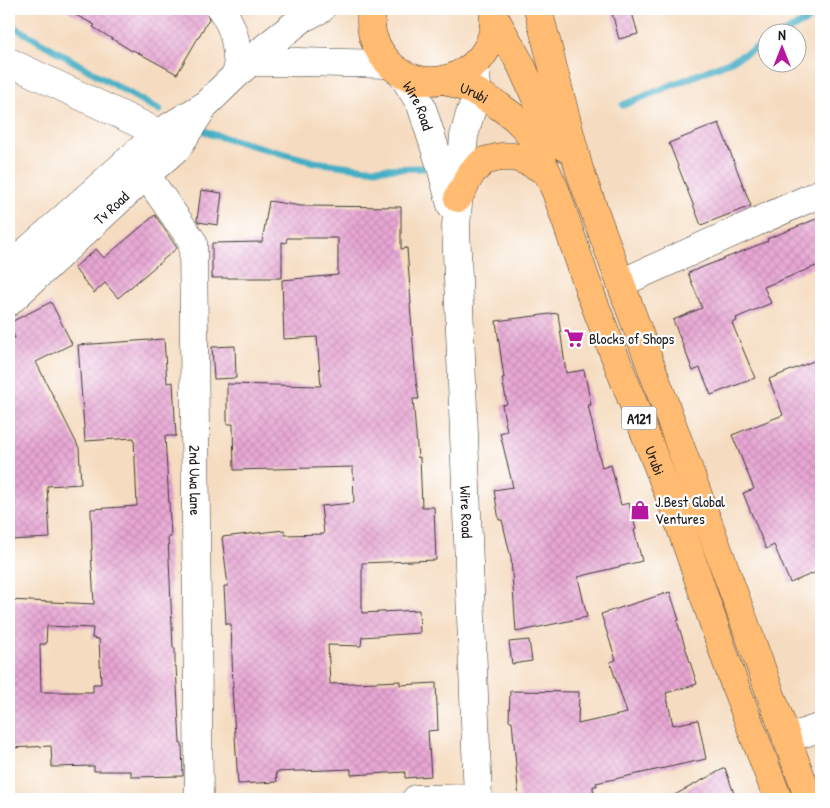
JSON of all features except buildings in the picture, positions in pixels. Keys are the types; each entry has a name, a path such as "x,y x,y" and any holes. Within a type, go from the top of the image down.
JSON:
{"highway":[{"path":"372,9 370,23 376,46 396,69"},
{"name":"A121","path":"538,9 579,169"},
{"name":"A121","path":"396,69 416,79 431,81 446,80 460,75 475,64 486,51 493,35 494,13"},
{"name":"A121","path":"494,13 521,64 538,103 579,169"},
{"name":"Urubi","path":"446,80 478,93 499,106 526,129 533,141 556,192 595,305 674,508 734,683 778,799"},
{"path":"458,198 472,172 484,161 500,157 514,157 529,162 546,172"},
{"name":"Urubi","path":"579,169 809,799"}],"street":[{"path":"221,9 232,26 236,46 244,67 298,62 396,69"},
{"name":"Tv Road","path":"9,302 178,147 204,106 244,67 303,18 320,9"},
{"path":"9,62 158,133"},
{"name":"Wire Road","path":"475,64 478,93 464,136 456,226 478,799"},
{"name":"Wire Road","path":"396,69 421,105 441,166 456,226"},
{"name":"Tv Road","path":"9,267 158,133 204,106"},
{"name":"2nd Uwa lane","path":"146,175 193,242 199,799"},
{"path":"621,283 821,194"},
{"path":"787,739 821,727"},
{"path":"416,799 478,799"}],"waterway":[{"path":"804,22 821,13"},
{"path":"9,24 160,110"},
{"path":"623,105 731,61 758,47"},
{"path":"199,128 211,134 314,162 367,169 423,168"}],"place":[{"name":"Blocks of Shops","path":"574,338"},
{"name":"J.Best Global Ventures","path":"640,510"}]}
